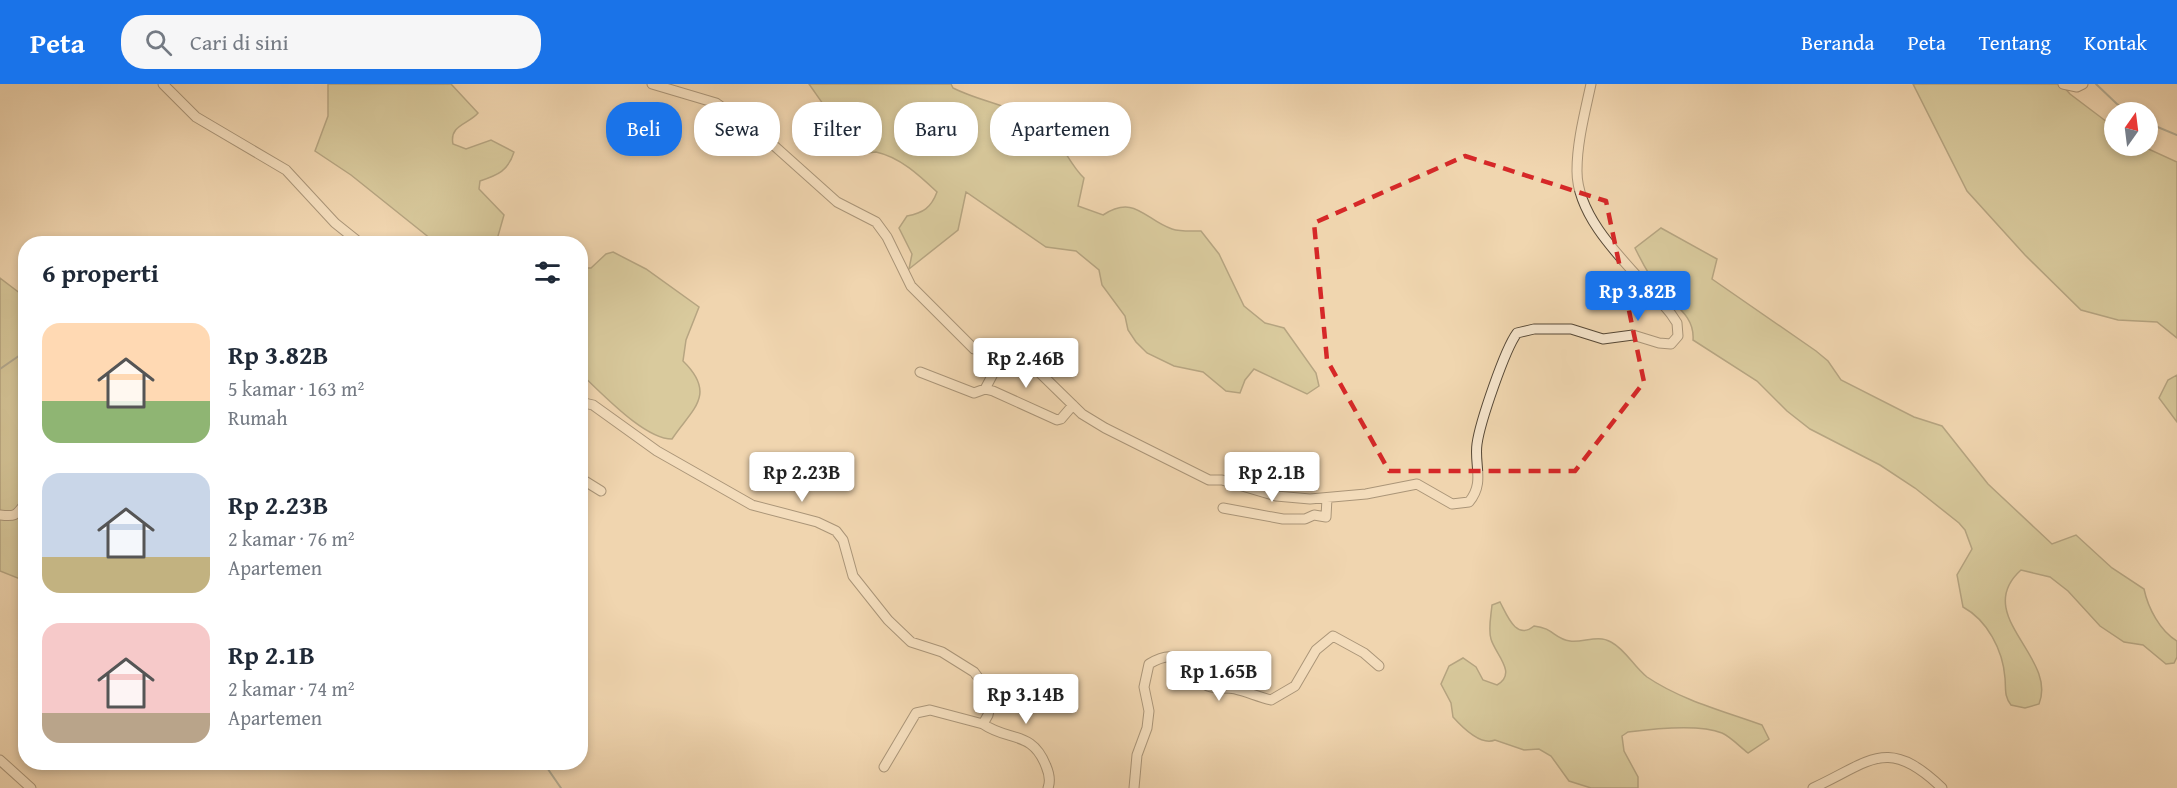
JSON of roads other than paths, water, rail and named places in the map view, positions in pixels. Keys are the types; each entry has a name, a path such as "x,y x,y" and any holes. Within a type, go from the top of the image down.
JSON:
{"street":[{"path":"164,84 196,117 286,170 335,223 351,236"},
{"path":"652,84 716,103 770,142 837,202 876,222 887,237 911,285 953,325 970,346 978,351 1004,355 1032,367 1073,405 1105,428 1209,480 1222,480 1276,496 1327,498 1366,494 1410,484 1425,488 1441,500 1461,504 1472,499 1479,479 1476,455 1480,432 1517,333 1534,329 1571,329 1603,339 1633,335 1659,344 1671,344 1678,336 1677,323 1671,314 1603,235 1581,198 1577,171 1591,84"},
{"path":"2063,84 2077,87 2083,84"},
{"path":"985,389 1004,355"},
{"path":"920,372 974,393 985,389 1028,404 1057,420 1061,419 1073,405"},
{"path":"588,404 593,405 657,451 752,505 817,522 836,531 843,540 853,576 888,620 911,642 956,659 974,672 989,690 992,696 991,706 983,724"},
{"path":"588,483 601,491"},
{"path":"1223,508 1283,519 1305,519 1314,515 1326,517 1327,498"},
{"path":"0,515 11,518 18,514"},
{"path":"1134,788 1137,755 1148,728 1149,711 1145,678 1149,664 1159,657 1167,656 1185,662 1199,680 1210,687 1236,689 1271,700 1295,686 1316,650 1333,636 1364,653 1379,666"},
{"path":"884,767 916,712 930,710 983,724 1002,735 1019,737 1033,743 1046,767 1050,780 1048,788"},
{"path":"1813,788 1854,765 1886,756 1918,768 1942,788"},
{"path":"0,760 31,788"}],"waterway":[{"path":"2096,84 2115,102"},
{"path":"2158,127 2177,135"},
{"path":"0,369 18,357"},
{"path":"549,770 561,788"}]}
